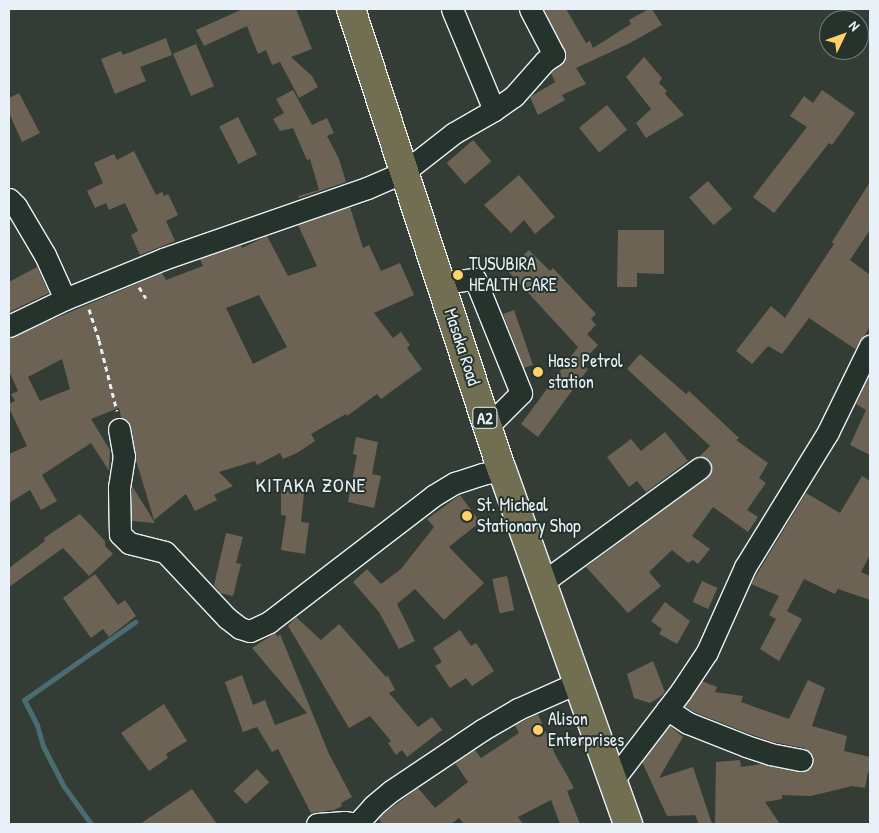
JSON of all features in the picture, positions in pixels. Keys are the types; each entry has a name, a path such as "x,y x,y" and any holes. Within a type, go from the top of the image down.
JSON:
{"main road":[{"name":"Masaka Road","path":"351,9 502,470 628,824"}],"street":[{"path":"452,9 494,110"},
{"path":"9,326 74,295 163,259 367,188 404,172 454,134 514,96 545,61 554,55 530,9"},
{"path":"9,199 16,206 45,255 74,295"},
{"path":"441,283 475,279 521,393 488,426"},
{"path":"613,780 707,652 745,567 828,432 870,346"},
{"path":"119,429 124,456 119,488 120,534 129,542 165,552 227,618 240,628 250,631 269,622 433,496 455,484 482,474 502,470"},
{"path":"543,582 700,468"},
{"path":"317,824 345,822 357,824 373,806 391,791 482,730 518,709 579,682"},
{"path":"667,709 688,723 746,746 770,754 801,760"}],"path":[{"path":"74,295 99,340 119,429"}],"building":[{"path":"243,9 296,9 312,49 291,57 312,76 318,87 299,98 280,62 272,65 266,50 258,54 247,26 204,46 196,30"},
{"path":"544,9 566,9 586,43 590,41 593,48 631,24 629,20 649,9 652,9 662,25 630,43 576,68 586,84 562,95 565,100 538,115 530,97 555,82 551,73 565,61 566,56"},
{"path":"166,38 172,55 140,67 146,81 115,94 101,59 121,51 123,55"},
{"path":"196,44 214,86 191,96 173,54"},
{"path":"644,57 662,78 659,83 667,91 665,94 684,115 646,138 636,123 651,109 626,77"},
{"path":"293,90 312,125 327,118 334,133 327,136 339,159 346,182 299,198 298,196 319,190 310,159 307,160 293,128 280,131 273,119 284,113 276,99"},
{"path":"822,90 855,113 832,145 829,143 774,213 753,197 807,127 790,116 804,96 813,103"},
{"path":"19,93 40,133 22,142 9,113 9,98"},
{"path":"607,105 627,130 599,153 579,128"},
{"path":"238,117 257,154 238,164 219,127"},
{"path":"473,140 491,161 465,184 447,163"},
{"path":"134,151 156,195 162,192 164,196 168,194 178,215 166,221 175,241 140,255 131,235 138,231 125,203 109,210 106,203 95,208 87,191 103,183 94,163 114,154 117,160"},
{"path":"519,175 555,217 535,234 524,220 511,233 484,205"},
{"path":"708,181 732,209 713,225 689,197"},
{"path":"870,182 870,230 850,260 870,275 870,327 855,349 809,318 782,354 768,346 752,364 736,351 771,306 785,318 834,244 832,242"},
{"path":"350,207 363,248 369,245 381,271 400,263 414,295 374,313 393,338 401,332 410,345 407,348 422,369 381,399 377,394 347,416 346,414 311,434 315,441 297,453 283,459 280,453 257,465 255,461 219,472 233,486 214,495 217,500 195,511 186,494 154,520 136,460 131,427 128,421 121,417 119,408 91,419 110,450 109,471 91,443 42,475 57,501 41,510 30,490 9,503 9,454 27,446 9,408 9,404 15,401 11,394 18,391 9,371 9,338 162,273 166,280 203,266 200,259 241,245 242,248 267,236 288,276 317,266 298,225","holes":["259,295 287,347 253,364 226,308","62,359 70,389 40,401 28,377"]},
{"path":"618,230 664,230 664,274 637,273 637,287 617,287"},
{"path":"529,250 550,271 553,268 596,314 591,319 596,325 587,334 598,345 581,363 588,369 538,437 521,424 578,347 507,270"},
{"path":"37,267 49,293 9,312 9,282"},
{"path":"514,310 533,365 524,368 503,314"},
{"path":"640,354 686,394 689,391 739,438 736,440 768,463 759,478 766,483 747,510 758,517 748,532 713,507 692,536 710,549 698,564 693,560 688,563 672,550 649,572 661,586 628,613 586,567 707,478 712,467 710,460 700,456 710,446 627,369"},
{"path":"870,374 870,455 850,445 866,410 856,404"},
{"path":"665,432 688,461 646,492 637,481 629,487 607,457 631,439 641,451"},
{"path":"356,437 378,442 372,474 381,476 374,508 348,502 357,455 353,454"},
{"path":"862,476 870,481 870,555 861,572 870,576 870,600 838,589 835,594 804,579 787,611 802,619 779,661 760,649 776,619 769,615 779,596 751,584 806,493 840,513"},
{"path":"132,486 149,513 155,523 132,521"},
{"path":"281,490 304,493 301,522 309,523 305,554 281,550 286,516 281,515"},
{"path":"460,495 480,522 449,547 484,583 444,620 415,589 397,604 415,641 399,649 379,612 353,582 367,569 381,584 401,569 434,527 427,519"},
{"path":"80,514 105,541 105,546 113,554 89,576 63,548 9,587 9,568 45,541 44,538"},
{"path":"226,533 243,537 236,563 241,564 233,596 220,593 214,585"},
{"path":"95,574 118,605 125,600 136,616 109,637 103,629 91,638 63,598"},
{"path":"507,576 514,610 500,613 492,579"},
{"path":"702,581 718,588 708,609 693,602"},
{"path":"665,602 690,621 677,644 659,634 662,629 651,621"},
{"path":"296,617 321,640 339,624 386,677 388,676 395,690 389,693 418,727 432,717 442,730 407,757 402,750 396,755 388,743 391,741 370,716 349,728 288,626"},
{"path":"460,630 471,646 476,643 494,671 472,686 466,678 450,688 435,666 442,662 433,648"},
{"path":"275,633 278,637 280,634 329,754 352,797 341,803 342,806 334,810 311,813 278,749 272,752 257,727 243,732 225,682 242,675 253,705 265,700 275,725 307,713 252,648"},
{"path":"653,661 665,692 650,703 634,698 627,674"},
{"path":"808,680 825,688 812,726 847,736 844,751 870,757 870,773 868,772 865,788 852,786 811,796 782,795 782,799 765,802 780,824 715,824 716,762 740,760 741,767 761,764 799,772 811,768 813,756 804,748 773,742 750,734 694,712 685,706 702,681 717,687 715,692 743,696 741,702 789,719"},
{"path":"164,704 187,741 166,754 168,758 149,771 121,733"},
{"path":"538,714 555,754 574,788 567,791 580,824 560,824 551,800 518,817 523,824 464,824 459,818 451,824 382,824 379,819 382,815 418,788 435,808 468,782 455,763 475,750 481,758 519,733 515,725"},
{"path":"670,726 683,737 659,778 693,767 712,824 699,824 695,815 667,816 642,762"},
{"path":"257,769 269,782 246,804 234,791"},
{"path":"192,789 217,824 140,824"}],"waterway":[{"path":"91,824 63,785 43,746 37,725 24,700 135,622"}],"place":[{"name":"TUSUBIRA HEALTH CARE","path":"458,275"},
{"name":"Hass Petrol station","path":"538,372"},
{"name":"St. Micheal Stationary Shop","path":"467,516"},
{"name":"Alison Enterprises","path":"538,730"}],"district":[{"name":"KITAKA ZONE","path":"311,484"}]}
